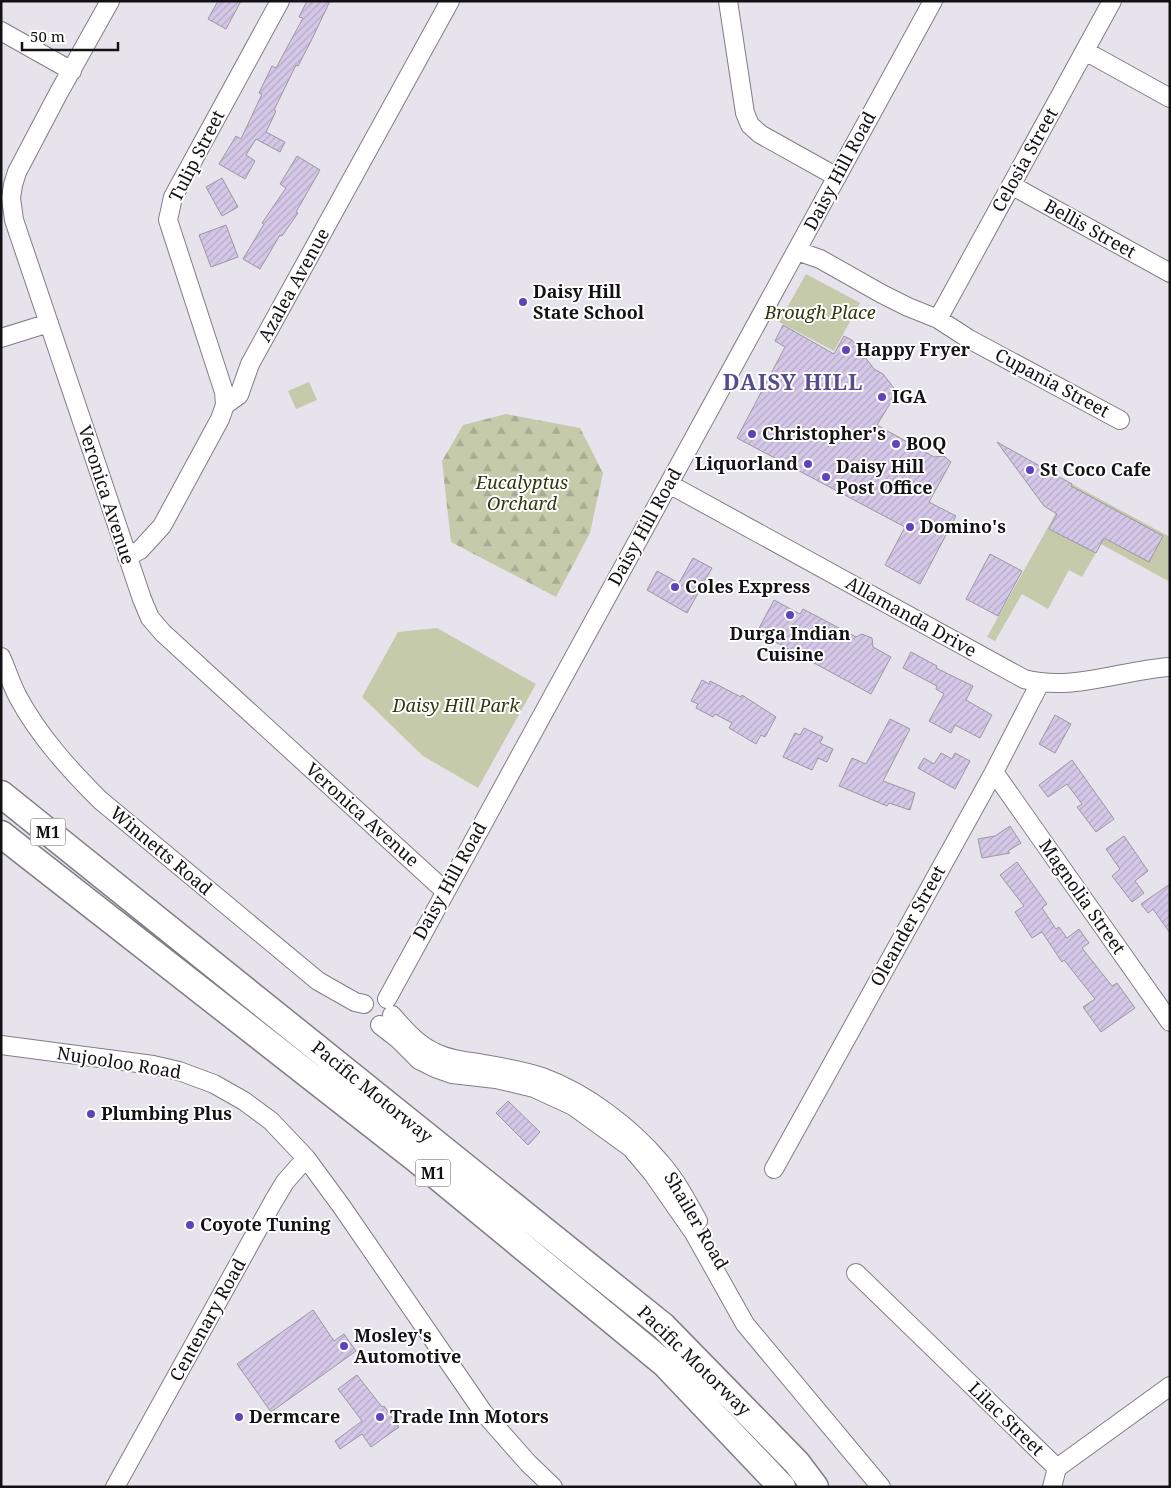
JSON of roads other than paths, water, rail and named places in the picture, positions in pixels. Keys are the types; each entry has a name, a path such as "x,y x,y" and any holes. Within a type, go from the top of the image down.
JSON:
{"highway":[{"path":"1,776 95,869"},
{"name":"Pacific Motorway","path":"1,794 663,1326 797,1463 815,1487"},
{"name":"Pacific Motorway","path":"1,834 415,1158 665,1364 782,1487"}],"street":[{"name":"Veronica Avenue","path":"110,1 26,155 13,185 12,198 14,220 142,599 150,618 162,632 445,891"},
{"name":"Tulip Street","path":"225,405 224,392 168,220 173,197 280,1"},
{"name":"Azalea Avenue","path":"127,557 140,550 162,526 220,419 225,405 239,395 250,364 450,1"},
{"path":"728,1 746,113 750,124 760,134 836,177"},
{"name":"Daisy Hill Road","path":"386,1013 445,891 933,1"},
{"name":"Celosia Street","path":"938,319 1112,1"},
{"path":"1,31 72,71"},
{"path":"1085,51 1170,98"},
{"name":"Bellis Street","path":"1011,185 1170,273"},
{"name":"Cupania Street","path":"797,251 820,259 882,294 938,319 969,339 1120,420"},
{"path":"1,338 49,323"},
{"name":"Allamanda Drive","path":"668,484 1024,679 1053,684 1170,667"},
{"name":"Winnetts Road","path":"1,657 18,696 41,733 67,767 100,800 318,982 355,1002 364,1004"},
{"name":"Oleander Street","path":"774,1169 994,772 1040,683"},
{"name":"Magnolia Street","path":"994,772 1170,1022"},
{"path":"375,996 379,996 386,1013 371,1024 364,1018 364,1004 375,996"},
{"name":"Shailer Road","path":"386,1013 418,1042 435,1053 506,1068 542,1078 569,1090 618,1120 662,1163 688,1203 735,1286 766,1348 882,1487"},
{"name":"Nujooloo Road","path":"1,1045 153,1065 197,1077 244,1101 271,1121 306,1158 385,1268 484,1412 528,1463 553,1487"},
{"name":"Centenary Road","path":"115,1487 273,1202 285,1182 306,1158"},
{"name":"Lilac Street","path":"856,1273 1057,1468 1170,1386"},
{"path":"1052,1487 1057,1468"}],"place":[{"name":"Daisy Hill State School","path":"523,302"},
{"name":"Happy Fryer","path":"846,350"},
{"name":"IGA","path":"882,397"},
{"name":"Christopher's","path":"752,434"},
{"name":"BOQ","path":"896,444"},
{"name":"Liquorland","path":"808,464"},
{"name":"St Coco Cafe","path":"1030,470"},
{"name":"Daisy Hill Post Office","path":"826,477"},
{"name":"Domino's","path":"910,527"},
{"name":"Coles Express","path":"675,587"},
{"name":"Durga Indian Cuisine","path":"790,615"},
{"name":"Plumbing Plus","path":"91,1114"},
{"name":"Coyote Tuning","path":"190,1225"},
{"name":"Mosley's Automotive","path":"344,1346"},
{"name":"Dermcare","path":"239,1417"},
{"name":"Trade Inn Motors","path":"380,1417"}],"district":[{"name":"DAISY HILL","path":"793,382"}],"park label":[{"name":"Brough Place","path":"820,313"},
{"name":"Eucalyptus Orchard","path":"522,493"},
{"name":"Daisy Hill Park","path":"456,706"}]}
